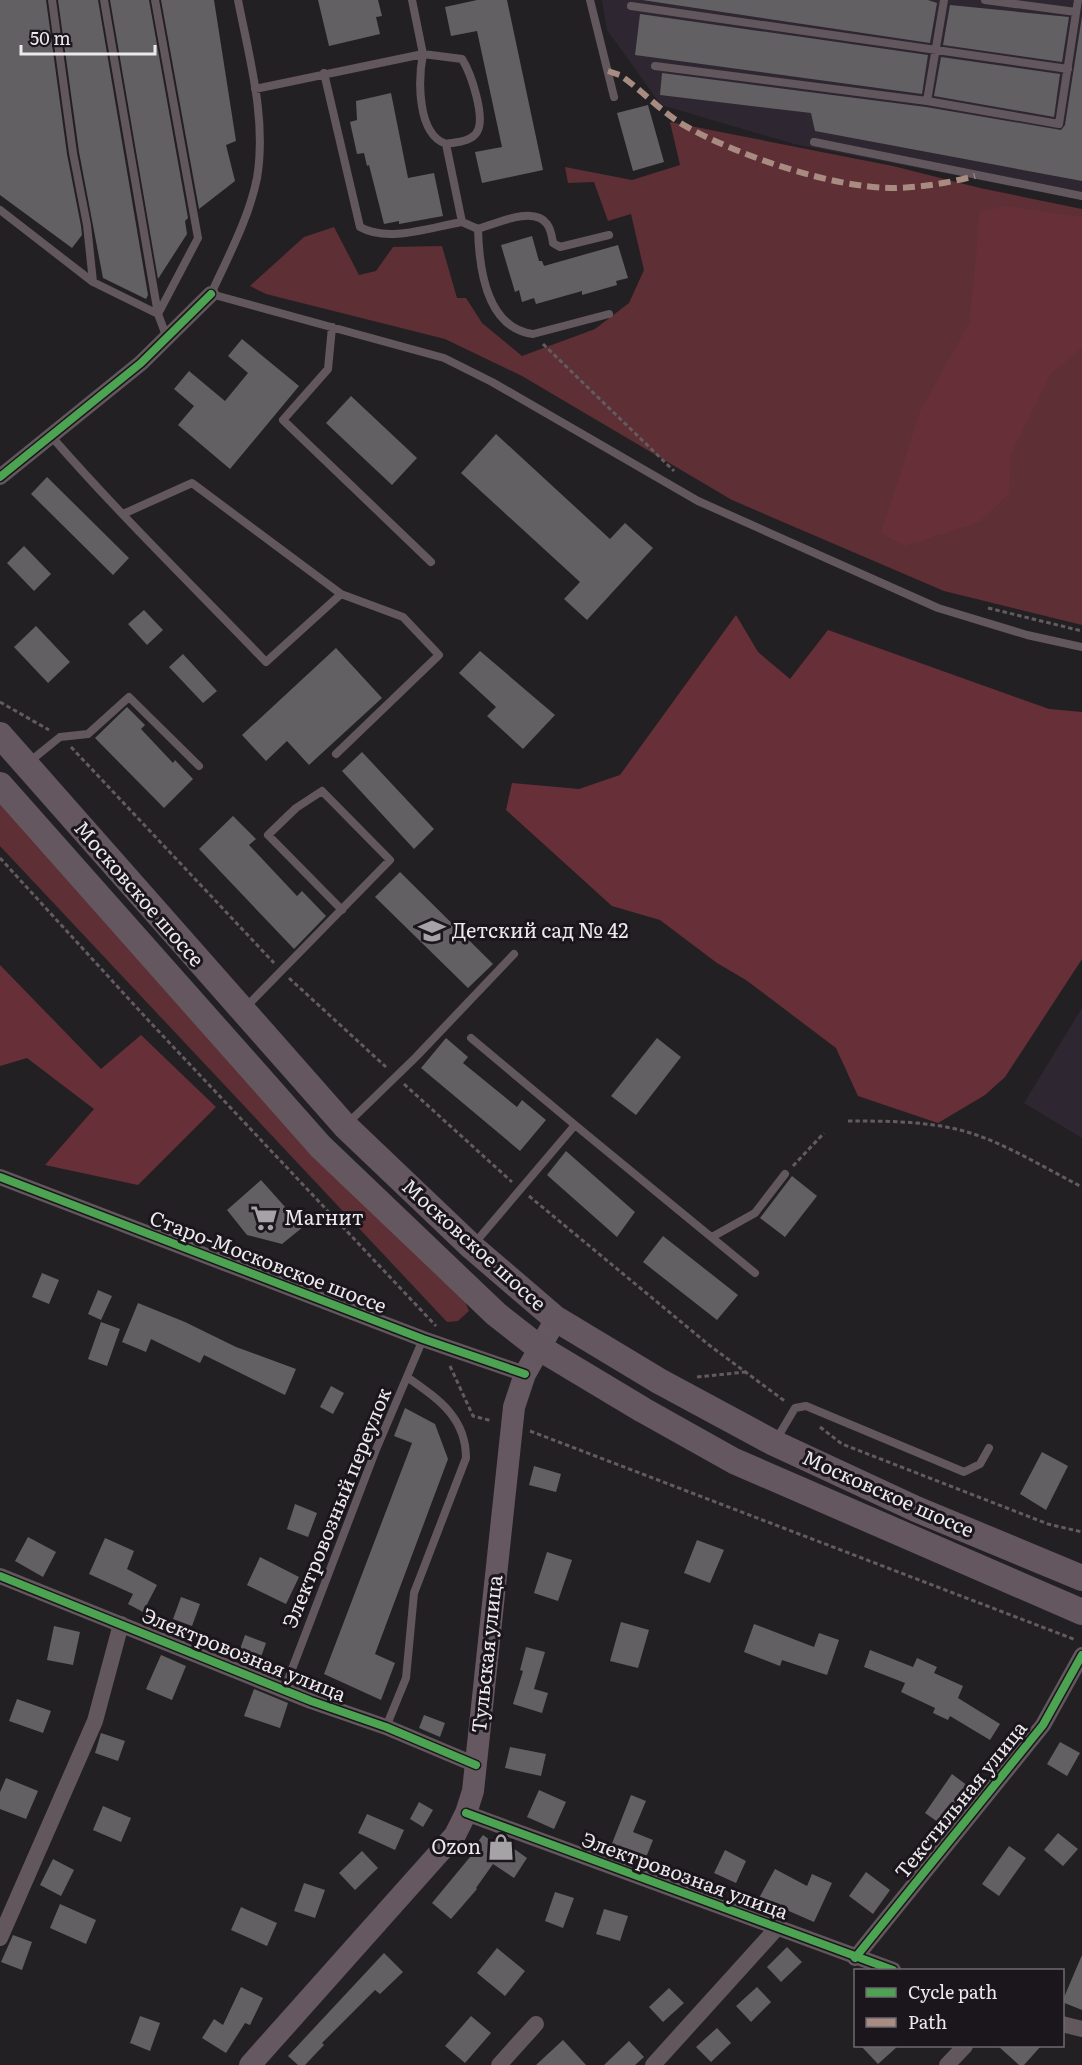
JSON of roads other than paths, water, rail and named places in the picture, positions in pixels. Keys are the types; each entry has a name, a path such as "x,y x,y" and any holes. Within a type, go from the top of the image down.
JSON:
{"main road":[{"name":"Московское шоссе","path":"0,735 241,1011 345,1126 472,1247 556,1319 658,1381 774,1443 916,1509 1082,1578"},
{"name":"Московское шоссе","path":"0,785 321,1147 496,1314 538,1347 734,1461 902,1536 1082,1612"},
{"name":"Тульская улица","path":"250,2065 455,1835 466,1813 473,1791 511,1425 525,1374 538,1347 556,1319"}],"street":[{"path":"0,477 141,363 211,294"},
{"name":"Старо-Московское шоссе","path":"0,1177 423,1339 525,1374"},
{"name":"Электровозная улица","path":"0,1576 284,1690 386,1727 476,1765"},
{"path":"0,1938 95,1721 121,1624"},
{"name":"Текстильная улица","path":"855,1958 1043,1725 1082,1655"},
{"name":"Электровозная улица","path":"466,1813 887,1969"},
{"path":"653,2065 777,1928"},
{"path":"1064,2024 1082,2029"},
{"path":"499,2065 536,2025"},
{"path":"947,2065 964,2047"}],"lane":[{"path":"52,0 73,153 87,225 93,282"},
{"path":"104,0 158,314 167,339"},
{"path":"155,0 198,238 158,314"},
{"path":"238,0 255,89 259,131 256,178 244,221 211,294 444,358 492,382 698,501 938,608 1027,634 1082,647"},
{"path":"255,89 423,54 462,59 470,71 480,120 477,132 470,139 446,144 436,141 430,134 419,87 423,54 412,0"},
{"path":"590,0 614,97"},
{"path":"927,101 938,48 944,0"},
{"path":"985,0 1076,12"},
{"path":"655,66 927,101 1059,124 1078,0"},
{"path":"631,6 938,48 1068,69"},
{"path":"324,74 360,227 372,234 462,222 478,229 529,215 540,217 548,225 553,243 560,247 609,235"},
{"path":"814,142 1082,196"},
{"path":"446,144 462,222"},
{"path":"0,210 93,282 158,314"},
{"path":"478,229 479,262 497,314 523,333 533,334 609,314"},
{"path":"332,327 328,369 283,420 431,562"},
{"path":"51,436 266,662 340,594"},
{"path":"123,514 192,483 340,594 403,617 439,655 336,754"},
{"path":"26,765 60,736 88,734 129,697 199,766"},
{"path":"241,1011 342,910 390,860 322,791 296,808 268,835 342,910"},
{"path":"345,1126 416,1058 514,954"},
{"path":"471,1038 755,1273"},
{"path":"472,1247 574,1125"},
{"path":"712,1237 755,1213 785,1174"},
{"name":"Электровозный переулок","path":"284,1690 375,1452 423,1339"},
{"path":"386,1727 406,1678 414,1593 466,1458 464,1435 455,1417 435,1397 407,1377"},
{"path":"774,1443 795,1408 806,1406 964,1472 980,1464 989,1448"}],"place":[{"name":"Детский сад № 42","path":"432,931"},
{"name":"Магнит","path":"264,1218"},
{"name":"Ozon","path":"501,1847"}]}
